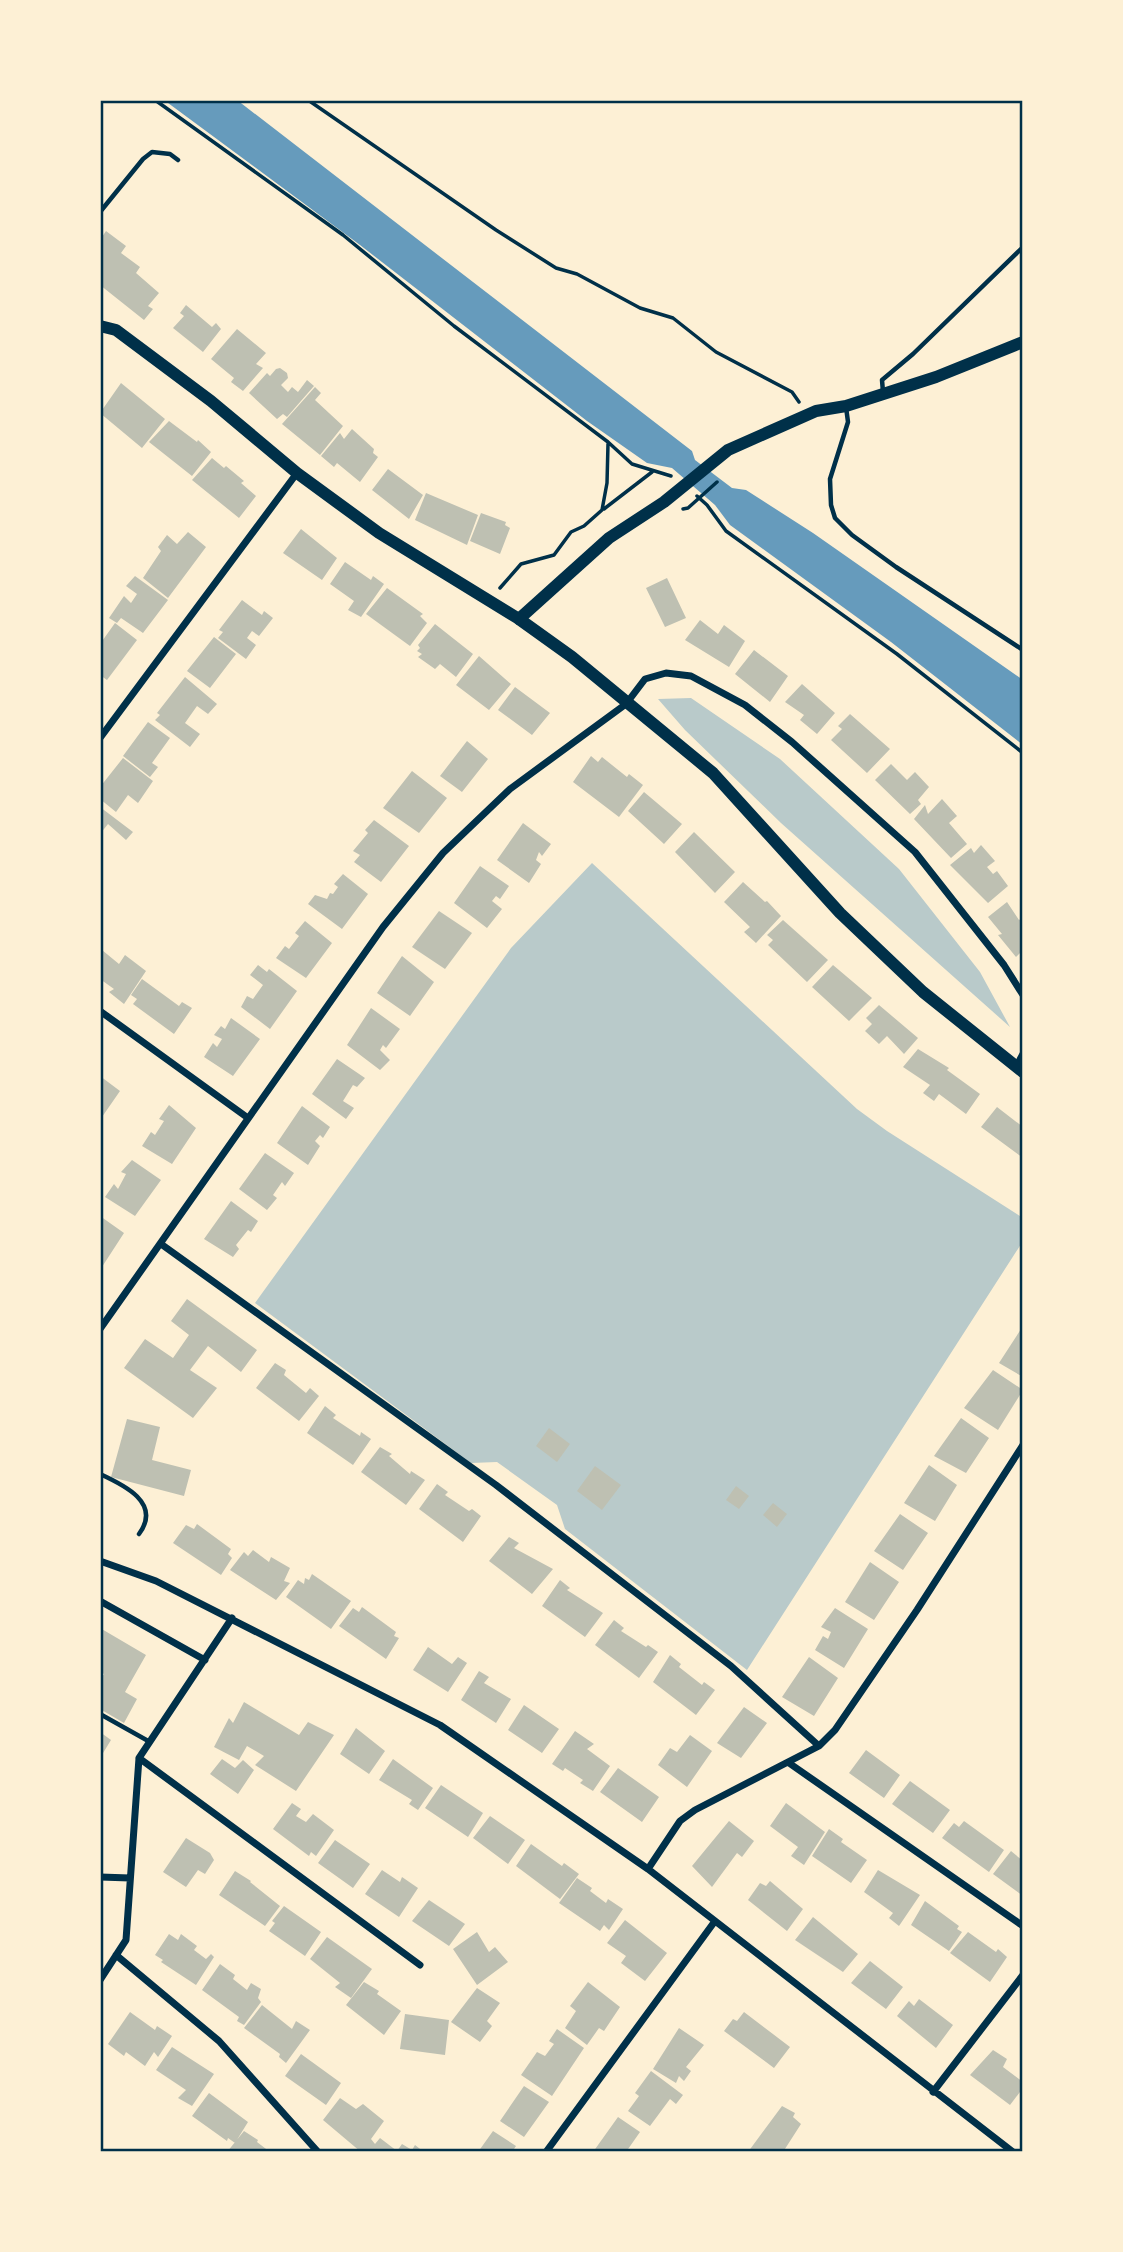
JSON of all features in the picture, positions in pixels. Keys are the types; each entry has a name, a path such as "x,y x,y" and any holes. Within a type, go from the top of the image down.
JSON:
{"main road":[{"path":"100,326 116,330 211,401 297,473 379,533 519,619 572,657 713,773 840,913 923,992 1019,1069"},
{"path":"519,619 609,538 674,494 728,450 808,415 846,406 936,377 1023,342"}],"street":[{"path":"100,738 297,473"},
{"path":"100,1329 383,927 443,853 510,789 626,704 645,679 666,673 691,676 745,705 792,742 915,852 1004,965 1023,995"},
{"path":"100,1011 248,1118"},
{"path":"1019,1069 1023,1054"},
{"path":"161,1244 496,1485 731,1666 819,1746"},
{"path":"648,1869 680,1821 695,1810 819,1746 835,1730 917,1610 1023,1445"},
{"path":"100,1561 156,1581 440,1724 648,1869 1013,2152"},
{"path":"100,1601 205,1660"},
{"path":"100,1980 126,1940 139,1758 232,1618"},
{"path":"139,1758 420,1965"},
{"path":"789,1763 1023,1926"},
{"path":"100,1877 130,1878"},
{"path":"545,2152 715,1922"},
{"path":"116,1955 219,2041 318,2152"},
{"path":"933,2092 1023,1976"}],"lane":[{"path":"100,212 143,159 152,152 170,154 178,160"},
{"path":"883,394 882,380 914,354 1023,247"},
{"path":"846,406 849,422 830,479 831,505 835,518 852,535 896,567 1023,650"},
{"path":"100,1474 123,1484 140,1499 147,1516 146,1524 139,1534"},
{"path":"100,1714 151,1742"}],"path":[{"path":"155,100 342,235 454,326 608,442 632,464 672,477"},
{"path":"308,100 556,268 577,274 640,307 673,318 716,352 792,392 808,415"},
{"path":"602,510 607,483 608,442"},
{"path":"489,600 521,564 554,555 571,532 583,526 652,472"},
{"path":"688,508 723,477"},
{"path":"690,491 707,505 726,531 908,662 1023,753"}],"shaded area":[{"path":"691,698 780,759 899,869 980,972 1010,1027 781,823 685,730 658,699"},
{"path":"592,863 857,1109 1023,1218 1023,1241 747,1670 565,1529 557,1505 497,1462 471,1463 255,1303 511,948"}],"water":[{"path":"164,100 237,100 692,451 695,460 732,488 746,490 813,533 1023,680 1023,745 891,642 730,525 715,505 672,468 647,463 587,421 360,245"}],"building":[{"path":"106,231 126,246 121,253 140,267 136,273 159,293 148,306 153,309 144,320 100,285 100,240"},
{"path":"186,305 212,327 216,323 221,329 203,352 173,328 184,316 180,313"},
{"path":"237,329 266,353 256,364 263,368 243,391 231,382 234,378 211,359"},
{"path":"280,368 287,373 288,378 281,385 288,392 292,387 298,392 307,380 314,386 287,417 283,414 277,419 249,393 267,373 270,376"},
{"path":"121,383 165,419 142,448 100,413"},
{"path":"315,387 321,393 315,400 343,426 320,455 282,424"},
{"path":"169,421 211,452 192,476 149,442"},
{"path":"352,429 374,449 373,453 378,457 360,482 337,463 334,467 321,456 340,433 344,439"},
{"path":"212,458 244,481 241,483 256,496 239,518 192,480"},
{"path":"388,469 423,495 409,519 372,490"},
{"path":"426,493 478,515 467,545 415,520"},
{"path":"481,513 506,522 505,525 510,528 500,554 470,541"},
{"path":"301,529 337,558 322,580 283,553"},
{"path":"188,532 206,547 168,598 143,578 161,551 158,547 167,535 177,544"},
{"path":"345,562 371,580 373,576 384,584 361,617 348,610 354,601 330,584"},
{"path":"135,576 168,600 143,633 121,618 117,623 109,618 124,596 131,603 137,594 126,586"},
{"path":"667,578 686,618 665,627 646,588"},
{"path":"387,588 423,614 420,616 427,623 410,646 366,614"},
{"path":"242,600 262,615 264,611 273,618 259,636 252,631 247,638 256,645 246,659 218,638 223,632 219,630"},
{"path":"700,620 718,634 724,625 745,641 729,667 685,640"},
{"path":"115,623 137,640 107,680 100,675 100,644"},
{"path":"435,624 473,654 456,677 440,664 435,669 418,657 422,654 417,651 420,648 418,645"},
{"path":"214,637 236,654 210,688 187,671"},
{"path":"754,650 788,676 770,702 735,674"},
{"path":"479,656 511,684 489,710 456,685"},
{"path":"185,677 217,704 208,714 197,706 185,723 200,734 190,747 155,720 160,715 157,713"},
{"path":"802,684 835,713 817,734 800,720 804,715 785,702"},
{"path":"515,687 550,713 532,735 498,710"},
{"path":"850,714 890,749 867,773 831,740 842,729 838,726"},
{"path":"148,722 170,738 152,763 158,767 150,777 123,756"},
{"path":"467,741 488,759 462,792 440,776"},
{"path":"591,756 598,762 602,757 627,777 629,774 643,785 619,817 573,782"},
{"path":"123,758 153,781 138,803 128,795 116,812 100,799 100,787"},
{"path":"891,764 907,780 915,772 929,787 918,800 921,804 910,814 875,780"},
{"path":"412,771 447,798 419,833 383,808"},
{"path":"644,792 682,824 664,844 628,811"},
{"path":"942,799 957,816 949,823 967,844 951,858 914,819 925,805 928,814"},
{"path":"100,807 133,832 126,840 108,824 100,834"},
{"path":"374,820 409,846 381,882 354,862 360,855 353,851 368,833 365,830"},
{"path":"523,823 551,844 542,856 539,852 536,860 541,864 529,883 497,860"},
{"path":"694,832 735,872 715,893 675,852"},
{"path":"981,845 995,861 987,867 993,874 997,871 1008,886 988,903 950,865 971,848 974,853"},
{"path":"480,866 509,886 500,899 496,896 492,901 502,909 487,928 454,903"},
{"path":"343,874 368,894 342,929 308,904 315,895 327,899 330,893 333,894 338,887 334,884"},
{"path":"743,882 781,916 756,943 744,932 750,927 724,902"},
{"path":"1007,902 1019,920 1023,917 1023,950 1016,957 998,935 1002,934 988,917"},
{"path":"439,911 472,933 445,969 412,947"},
{"path":"783,920 828,960 807,982 768,945 773,940 767,935"},
{"path":"305,921 332,943 306,978 276,958 285,946 289,949 299,936 295,933"},
{"path":"102,950 119,964 125,955 146,971 124,1004 109,992 114,989 100,979"},
{"path":"402,956 434,982 410,1016 377,993"},
{"path":"258,965 267,972 269,969 297,991 270,1029 241,1007 247,996 253,999 263,985 250,975"},
{"path":"833,965 872,998 849,1021 812,987"},
{"path":"142,979 179,1006 182,1002 192,1008 174,1034 133,1004 137,999 131,995"},
{"path":"879,1005 918,1038 904,1054 887,1036 879,1044 865,1031 872,1024 866,1018"},
{"path":"371,1008 400,1029 386,1048 383,1045 380,1050 390,1060 380,1070 347,1045"},
{"path":"231,1018 260,1039 233,1076 204,1057 213,1043 217,1047 222,1039 214,1035 221,1026 225,1029"},
{"path":"918,1049 949,1068 947,1070 980,1094 966,1114 939,1094 934,1101 923,1093 930,1085 903,1067"},
{"path":"337,1059 365,1078 357,1087 353,1085 343,1101 354,1108 346,1119 312,1094"},
{"path":"100,1076 120,1091 102,1117 100,1116"},
{"path":"169,1105 196,1128 172,1164 142,1146 151,1132 155,1135 164,1121 159,1119"},
{"path":"302,1106 330,1127 323,1138 320,1135 315,1141 320,1146 308,1165 277,1143"},
{"path":"997,1107 1023,1127 1023,1158 981,1127"},
{"path":"265,1153 294,1173 285,1186 282,1182 273,1195 277,1198 267,1210 239,1189"},
{"path":"132,1160 161,1180 135,1216 105,1197 114,1184 118,1189 126,1174 121,1172"},
{"path":"231,1201 258,1221 251,1232 248,1230 236,1245 239,1249 233,1257 204,1239"},
{"path":"100,1216 124,1233 100,1270"},
{"path":"187,1299 257,1350 241,1372 208,1346 190,1370 217,1388 193,1418 124,1368 145,1339 173,1358 189,1335 171,1321"},
{"path":"1023,1326 1023,1377 999,1363"},
{"path":"275,1363 286,1370 284,1375 306,1393 310,1388 319,1396 299,1421 256,1388"},
{"path":"993,1370 1023,1390 998,1430 964,1408"},
{"path":"325,1406 336,1415 333,1418 360,1436 361,1432 371,1439 353,1465 307,1433"},
{"path":"961,1418 989,1438 966,1473 934,1456"},
{"path":"127,1419 160,1427 152,1460 191,1470 184,1496 111,1477"},
{"path":"549,1428 570,1444 557,1462 536,1446"},
{"path":"380,1447 392,1454 389,1456 410,1474 411,1471 425,1480 406,1505 361,1472"},
{"path":"929,1465 957,1485 935,1521 904,1503"},
{"path":"595,1466 621,1485 602,1510 577,1491"},
{"path":"437,1484 448,1492 445,1495 481,1516 463,1542 419,1509"},
{"path":"736,1486 749,1496 739,1509 726,1500"},
{"path":"773,1503 787,1514 777,1527 763,1515"},
{"path":"900,1514 928,1533 903,1570 874,1551"},
{"path":"197,1524 231,1549 228,1554 232,1558 221,1575 173,1543 186,1525 194,1529"},
{"path":"509,1537 519,1543 514,1548 553,1569 532,1594 489,1561"},
{"path":"253,1550 269,1562 271,1557 290,1568 284,1581 290,1583 276,1600 230,1570 244,1552 248,1556"},
{"path":"870,1562 899,1582 874,1620 845,1602"},
{"path":"312,1574 351,1601 331,1629 286,1597 298,1580 304,1584 305,1578 309,1580"},
{"path":"560,1580 570,1588 567,1590 603,1613 585,1637 542,1606"},
{"path":"362,1607 396,1632 394,1636 399,1638 386,1659 339,1626 353,1608 359,1612"},
{"path":"835,1608 868,1629 844,1668 815,1650 823,1636 828,1639 831,1632 821,1627"},
{"path":"614,1620 624,1628 621,1631 658,1652 639,1678 595,1645"},
{"path":"100,1628 146,1655 125,1692 137,1699 124,1723 100,1709 100,1680 104,1674 100,1672"},
{"path":"428,1647 452,1664 458,1657 467,1663 448,1692 413,1670"},
{"path":"670,1655 681,1664 679,1667 702,1685 704,1682 715,1690 696,1715 653,1682"},
{"path":"809,1657 838,1678 814,1716 782,1697"},
{"path":"479,1671 489,1677 484,1683 511,1699 496,1723 461,1700"},
{"path":"244,1702 299,1735 308,1722 334,1735 296,1791 255,1765 264,1756 247,1746 239,1760 214,1747 229,1718 233,1723"},
{"path":"524,1705 559,1729 542,1753 508,1730"},
{"path":"744,1707 767,1723 741,1758 717,1743"},
{"path":"356,1728 385,1751 369,1774 340,1754"},
{"path":"575,1731 594,1744 587,1749 610,1766 593,1791 580,1783 583,1780 565,1768 563,1771 552,1764"},
{"path":"100,1732 111,1740 100,1758"},
{"path":"690,1735 712,1751 687,1787 658,1765 670,1748 677,1752"},
{"path":"866,1750 900,1775 884,1798 849,1773"},
{"path":"222,1759 235,1768 243,1760 254,1770 238,1794 210,1774"},
{"path":"393,1759 433,1788 418,1810 409,1804 412,1800 379,1780"},
{"path":"618,1768 659,1797 642,1822 600,1792"},
{"path":"910,1781 950,1810 933,1833 892,1804"},
{"path":"441,1785 483,1813 468,1837 425,1808"},
{"path":"292,1803 301,1809 296,1816 306,1822 313,1814 334,1830 316,1856 311,1852 309,1856 273,1829"},
{"path":"786,1803 825,1832 804,1865 791,1856 798,1847 770,1826"},
{"path":"490,1816 525,1840 508,1864 473,1838"},
{"path":"729,1821 754,1841 742,1857 737,1853 712,1887 692,1866"},
{"path":"964,1821 1004,1850 989,1872 942,1838 954,1823 959,1827"},
{"path":"829,1829 843,1839 841,1842 867,1860 851,1883 812,1856"},
{"path":"186,1838 210,1853 214,1860 205,1874 198,1870 186,1887 163,1872"},
{"path":"335,1840 370,1864 353,1888 318,1863"},
{"path":"531,1844 562,1866 564,1863 579,1874 560,1899 516,1866"},
{"path":"1011,1851 1023,1861 1023,1896 993,1874"},
{"path":"382,1870 400,1882 402,1877 418,1888 399,1917 365,1894"},
{"path":"878,1870 920,1895 899,1926 889,1918 893,1913 864,1892"},
{"path":"235,1871 280,1906 265,1926 219,1895"},
{"path":"577,1878 592,1888 590,1891 606,1903 608,1899 623,1909 609,1930 604,1925 600,1931 559,1903"},
{"path":"770,1881 803,1909 787,1931 748,1900 760,1883 766,1886"},
{"path":"429,1900 465,1924 449,1946 412,1921"},
{"path":"925,1901 959,1926 957,1929 962,1932 949,1951 911,1925"},
{"path":"284,1906 321,1932 305,1956 269,1931 275,1923 272,1921"},
{"path":"813,1917 858,1954 843,1972 795,1940"},
{"path":"625,1920 667,1953 645,1981 621,1963 626,1956 607,1943"},
{"path":"477,1932 489,1952 495,1947 508,1962 477,1985 453,1949"},
{"path":"968,1932 1007,1957 990,1982 950,1953"},
{"path":"169,1934 178,1940 181,1934 197,1946 194,1950 206,1959 211,1954 214,1957 196,1985 161,1962 163,1960 155,1955"},
{"path":"327,1937 372,1969 351,1998 335,1987 340,1983 310,1959"},
{"path":"870,1961 903,1987 886,2009 851,1983"},
{"path":"220,1964 235,1975 233,1979 247,1990 251,1983 261,1989 258,1998 261,2002 244,2025 237,2021 239,2017 202,1990"},
{"path":"364,1982 379,1991 377,1994 401,2011 384,2035 346,2005"},
{"path":"588,1982 620,2007 604,2031 599,2028 587,2045 565,2028 576,2011 570,2006"},
{"path":"477,1988 500,2003 487,2021 492,2026 480,2042 451,2022"},
{"path":"919,1999 953,2025 936,2048 897,2016 909,2001 914,2006"},
{"path":"262,2005 292,2029 296,2021 310,2030 286,2063 279,2057 280,2054 244,2028"},
{"path":"130,2012 155,2030 157,2026 172,2036 158,2057 154,2052 145,2066 126,2052 124,2056 108,2044"},
{"path":"744,2012 790,2047 774,2068 724,2031 733,2019 737,2021"},
{"path":"405,2014 449,2020 445,2055 400,2049"},
{"path":"679,2028 704,2045 686,2067 691,2071 684,2081 679,2076 676,2083 653,2069"},
{"path":"557,2029 584,2048 552,2096 521,2075 537,2052 545,2056 554,2044 549,2041"},
{"path":"172,2047 214,2074 192,2106 178,2098 186,2090 156,2070"},
{"path":"993,2050 1007,2059 1003,2067 1023,2082 1023,2088 1010,2105 970,2075"},
{"path":"301,2054 341,2083 326,2105 285,2076"},
{"path":"651,2071 683,2095 676,2104 670,2099 650,2126 628,2111 639,2096 635,2093"},
{"path":"524,2086 549,2102 524,2137 500,2121"},
{"path":"209,2093 248,2122 235,2143 228,2138 227,2141 192,2116"},
{"path":"340,2098 356,2109 363,2104 384,2121 371,2139 375,2144 380,2138 397,2151 402,2144 412,2150 415,2145 424,2152 361,2152 323,2120"},
{"path":"782,2106 795,2113 793,2117 801,2124 783,2152 748,2152"},
{"path":"618,2117 640,2132 626,2152 593,2152"},
{"path":"244,2131 258,2140 257,2142 270,2152 227,2152"},
{"path":"493,2131 516,2146 512,2152 478,2152"}]}
